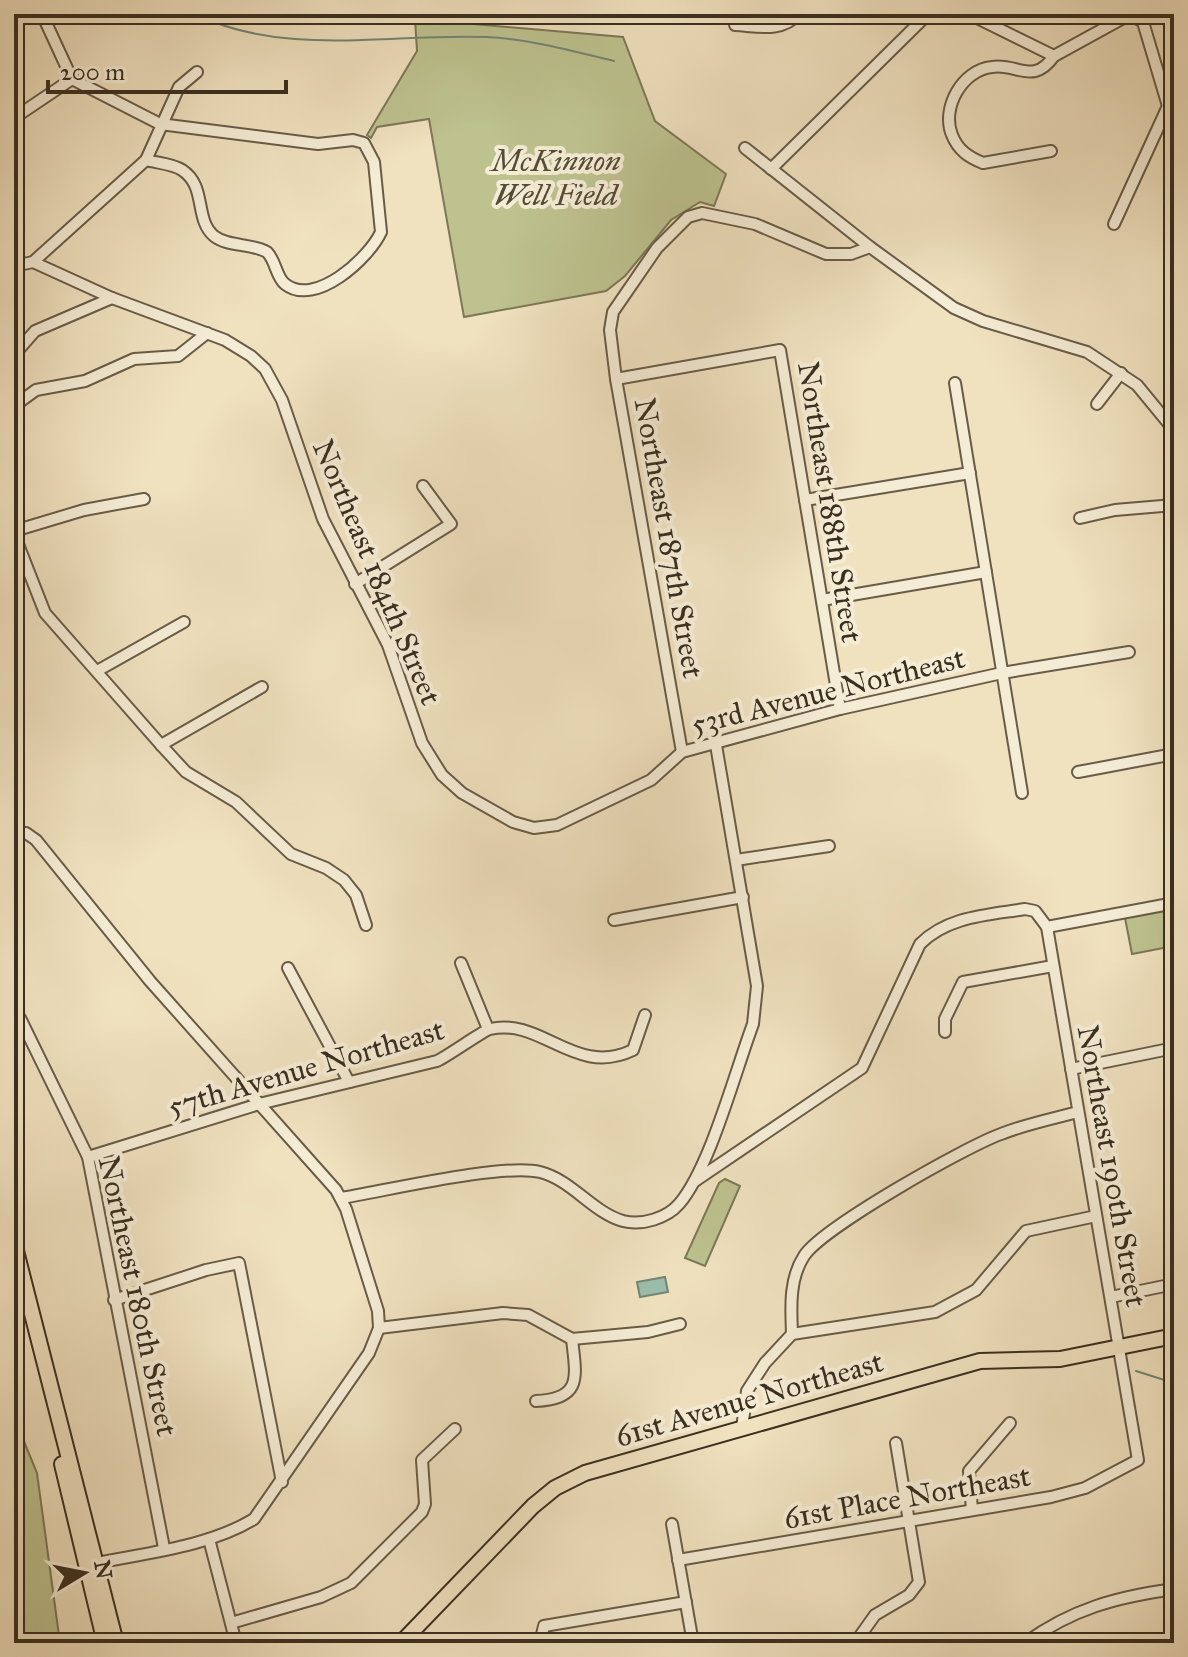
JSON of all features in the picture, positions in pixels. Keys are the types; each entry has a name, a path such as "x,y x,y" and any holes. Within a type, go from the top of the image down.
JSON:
{"main road":[{"path":"14,1243 92,1564 105,1643"},
{"path":"14,1278 116,1643"},
{"name":"61st Avenue Northeast","path":"401,1643 533,1506 555,1488 603,1467 980,1361 1060,1359 1174,1336"}],"street":[{"path":"42,14 72,79 160,124 318,144 353,140 364,143 374,162 381,232 348,274 331,282 297,289 284,283 267,252 213,235 206,226 199,191 182,170 146,160"},
{"path":"735,25 773,27 791,21 798,14"},
{"path":"771,169 928,14"},
{"path":"969,14 1054,56"},
{"path":"1051,151 983,163 959,148 951,131 949,114 954,96 977,72 1001,67 1033,72 1047,67 1054,56 1125,17 1135,17 1143,22 1171,107 1114,224"},
{"path":"14,266 33,262 146,160 179,87 197,72"},
{"path":"14,118 72,79"},
{"path":"745,148 870,247 954,308 983,321 1065,343 1121,373 1137,385 1174,430"},
{"name":"Northeast 187th Street","path":"682,752 616,379 610,330 613,312 657,248 688,217 702,213 755,224 826,254 851,254 870,247"},
{"name":"Northeast 184th Street","path":"33,262 112,298 207,333 251,356 274,383 323,519 388,645 422,743 442,775 462,793 513,822 534,828 557,825"},
{"path":"14,355 35,331 112,298"},
{"path":"14,406 36,390 85,381 134,359 178,356 207,333"},
{"name":"Northeast 188th Street","path":"616,379 780,350 840,709"},
{"path":"1097,404 1121,373"},
{"path":"955,383 1022,793"},
{"path":"805,500 970,473"},
{"path":"355,584 451,524 423,486"},
{"path":"144,499 84,510 14,533 45,613 186,772 236,802 291,854 326,868 344,880 356,895 366,925"},
{"path":"1080,518 1115,510 1174,505"},
{"path":"822,600 986,572"},
{"path":"97,671 184,622"},
{"name":"53rd Avenue Northeast","path":"557,825 651,780 682,752 840,709 1002,673 1129,652"},
{"path":"161,745 262,687"},
{"path":"341,1198 528,1170 550,1175 605,1214 633,1222 664,1216 677,1206 695,1181 753,1024 756,1005 743,897 716,745"},
{"path":"1078,772 1174,754"},
{"path":"14,833 26,833 36,840 104,925 341,1198 373,1291 379,1328 369,1353 254,1519 236,1530 209,1539 92,1564"},
{"path":"736,860 829,846"},
{"path":"614,920 743,897"},
{"path":"695,1181 862,1068 920,944 930,933 960,920 1025,909 1035,911 1047,927 1164,905"},
{"name":"Northeast 190th Street","path":"1047,927 1138,1460"},
{"path":"461,963 488,1029"},
{"path":"945,1032 945,1019 963,982 1053,966"},
{"path":"288,968 349,1082"},
{"name":"57th Avenue Northeast","path":"88,1157 259,1104 437,1061 462,1049 488,1029 517,1029 597,1060 615,1059 633,1050 640,1037 645,1015"},
{"name":"Northeast 180th Street","path":"20,1018 88,1157 164,1548"},
{"path":"1071,1069 1174,1048"},
{"path":"792,1334 795,1275 801,1259 822,1236 964,1151 998,1135 1078,1112"},
{"path":"742,1428 747,1391 765,1363 792,1334 935,1312 976,1290 1026,1231 1096,1216"},
{"path":"114,1300 206,1270 239,1263 282,1482"},
{"path":"1111,1297 1174,1284"},
{"path":"379,1328 503,1313 528,1315 572,1339 680,1324"},
{"path":"536,1401 557,1400 572,1387 576,1377 572,1339"},
{"path":"972,1510 969,1471 1010,1423"},
{"path":"231,1623 321,1597 351,1583 422,1512 425,1504 422,1460 455,1429"},
{"path":"855,1643 875,1615 909,1595 919,1582 896,1443"},
{"name":"61st Place Northeast","path":"678,1560 1070,1493 1138,1460"},
{"path":"672,1524 693,1643"},
{"path":"209,1539 236,1643"},
{"path":"1025,1643 1058,1619 1084,1609 1174,1589"},
{"path":"540,1643 544,1626 686,1602"}],"green space":[{"name":"McKinnon Well Field","path":"415,19 623,37 655,121 726,174 714,206 700,202 671,220 625,276 606,291 464,317 429,119 377,127 371,138 367,135 417,51"},
{"path":"1174,909 1174,946 1132,954 1125,918"},
{"path":"725,1179 740,1186 705,1266 685,1258 719,1183"},
{"path":"14,1417 37,1473 60,1643 14,1643"}],"shaded area":[{"path":"665,1277 668,1292 640,1297 637,1282"}],"waterway":[{"path":"195,14 265,36 302,40 503,38 614,61"},
{"path":"1136,1371 1174,1383"}]}
